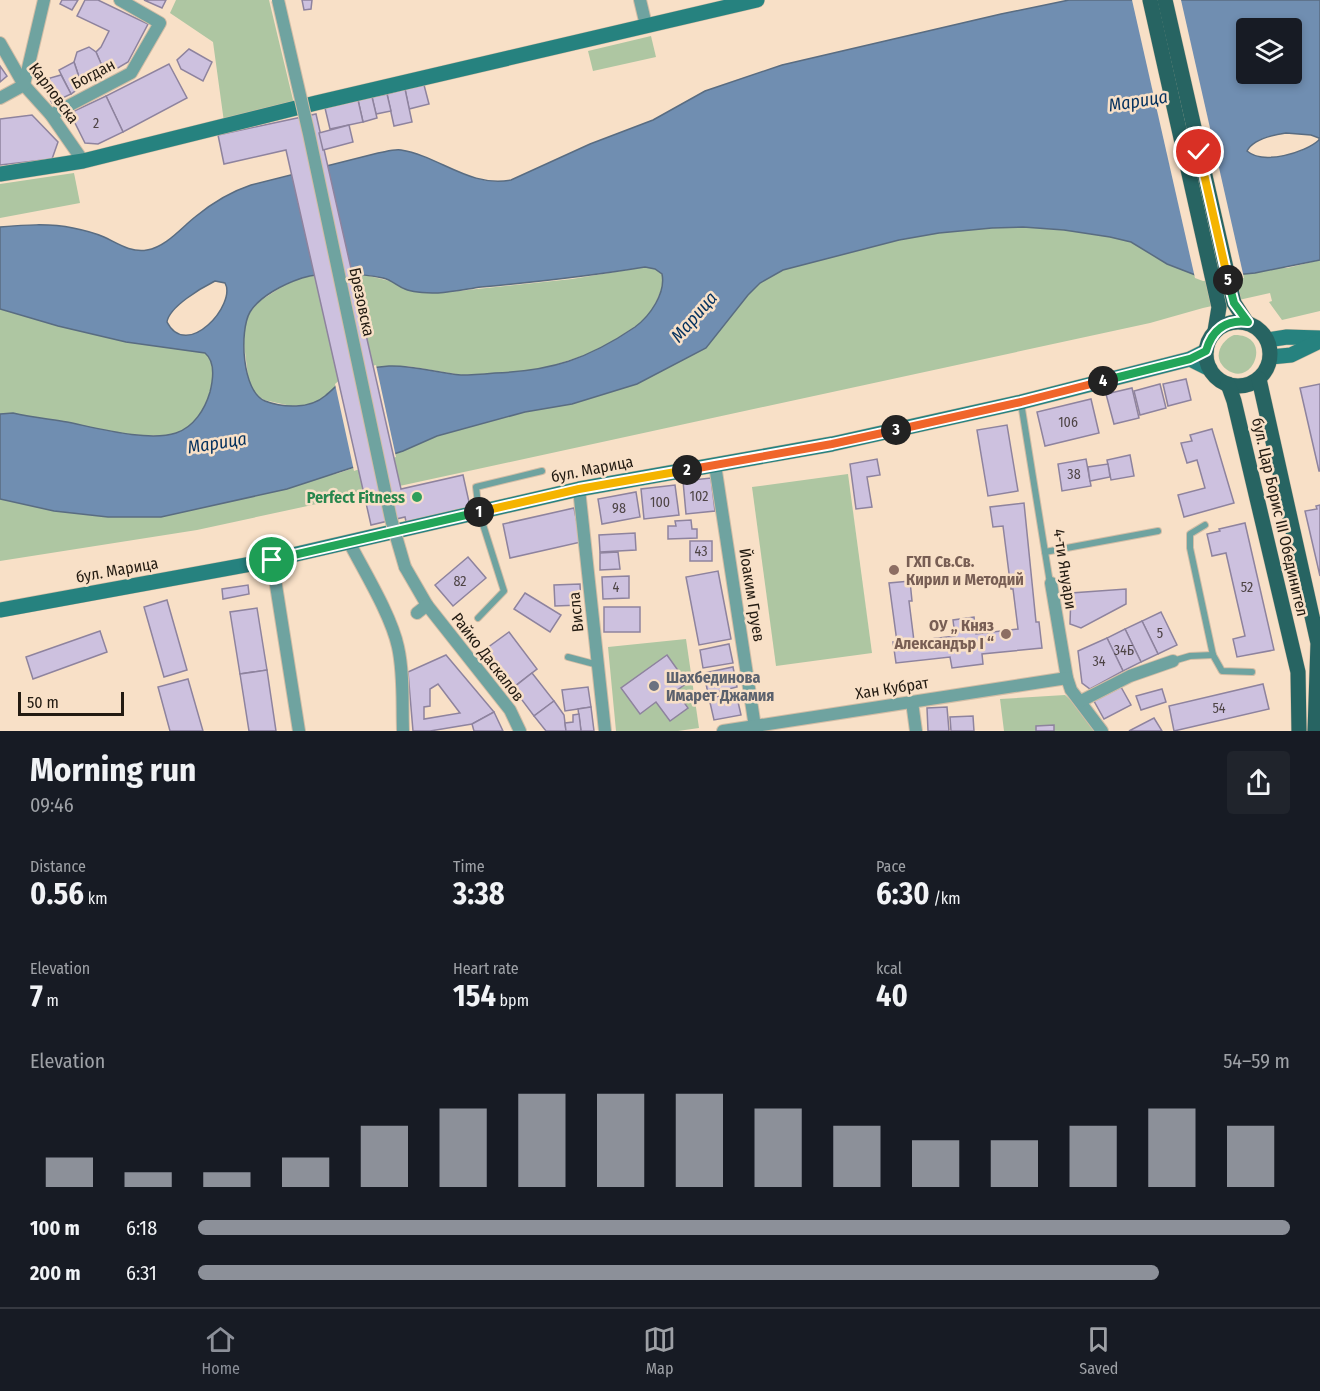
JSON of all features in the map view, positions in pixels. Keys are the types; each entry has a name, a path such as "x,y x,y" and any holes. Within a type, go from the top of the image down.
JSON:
{"main road":[{"path":"1150,0 1226,305 1263,332 1268,340 1271,357 1265,373 1259,379 1244,386 1221,381 1210,369 1206,351 1226,305 1165,0"},
{"path":"1215,331 1230,322 1248,322"},
{"name":"бул. Цар Борис III Обединител","path":"1259,379 1319,648 1315,731"},
{"name":"бул. Цар Борис III Обединител","path":"1228,384 1234,401 1298,672 1299,731"}],"street":[{"path":"0,98 24,85 44,0"},
{"name":"Богдан","path":"51,115 131,73 159,23 120,0"},
{"name":"Брезовска","path":"278,0 391,519 405,567 422,609"},
{"path":"640,0 646,25"},
{"path":"0,174 83,161 255,117 757,0"},
{"name":"Карловска","path":"0,43 24,85 51,115 83,161"},
{"path":"1268,340 1287,337 1320,340"},
{"path":"1271,357 1291,355 1320,340"},
{"name":"бул. Марица","path":"0,610 272,560 579,489 832,444 1021,402 1190,359 1206,351"},
{"path":"1190,359 1210,369"},
{"name":"Йоаким Груев","path":"715,465 756,729"},
{"name":"Висла","path":"579,489 605,731"},
{"path":"350,542 393,630 398,646 401,663 403,731"},
{"path":"272,560 299,731"},
{"name":"4-ти Януари","path":"1051,583 1066,678 1071,690 1102,731"},
{"name":"Райко Даскалов","path":"422,609 510,710 520,731"},
{"path":"1081,701 1130,676 1173,661"},
{"name":"Хан Кубрат","path":"723,731 756,729 1066,678"},
{"path":"912,702 916,731"}],"lane":[{"name":"4-ти Януари","path":"1021,402 1051,583"},
{"path":"478,618 504,591 479,512 476,487 542,471"},
{"path":"1205,525 1190,534 1190,548 1213,656 1222,671 1252,672"},
{"path":"1046,552 1158,531"},
{"path":"1173,661 1190,656 1213,656"},
{"path":"567,657 598,665"}],"green space":[{"path":"176,0 269,0 294,104 224,122 213,42 170,13"},
{"path":"651,36 656,57 593,71 588,51"},
{"path":"74,173 80,203 0,218 0,184"},
{"path":"1023,227 1064,230 1131,242 1167,264 1287,268 1320,260 1320,311 1282,320 1269,302 1272,301 1270,293 1150,323 197,530 0,561 0,499 54,511 107,517 161,517 339,473 403,451 437,436 525,412 572,404 637,384 706,348 748,295 760,283 783,270 899,240 939,233"},
{"path":"645,267 662,273 662,288 653,309 642,322 597,351 536,371 462,375 407,366 387,366 350,375 322,399 308,405 291,406 264,400 255,394 249,384 244,344 245,325 250,312 260,301 283,286 303,277 357,273 439,293 572,279"},
{"path":"0,309 205,353 211,361 213,371 205,405 198,417 188,426 176,433 162,435 120,433 13,413 0,414"},
{"path":"1234,335 1246,337 1253,343 1256,351 1251,367 1236,374 1226,369 1219,360 1222,345"},
{"path":"848,474 872,653 776,666 752,487"},
{"path":"686,639 699,728 678,731 616,731 608,647"},
{"path":"1065,695 1082,710 1096,731 1054,731 1054,726 1036,731 1004,731 1000,699"}],"water":[{"name":"Марица","path":"1069,0 1320,0 1320,260 1255,273 1203,278 1167,264 1131,242 1064,230 1023,227 992,228 939,233 899,240 783,270 760,283 748,295 706,348 637,384 572,404 525,412 437,436 403,451 287,489 161,517 108,517 54,511 0,499 0,414 13,413 137,435 176,433 198,417 210,392 213,371 211,361 205,353 126,342 0,309 0,227 64,226 97,234 130,249 147,250 161,245 208,207 243,188 395,150 415,153 482,180 511,180 590,144 653,120 705,91 782,65","holes":["1286,133 1311,135 1319,140 1313,145 1284,156 1263,157 1247,151 1258,141","645,267 655,269 662,274 663,281 656,304 646,317 635,327 601,347 552,366 515,372 461,375 407,367 375,368 360,371 348,377 319,400 296,406 265,401 257,395 247,374 244,333 250,312 273,291 302,278 331,274 374,276 413,291 438,293","215,281 225,283 227,292 217,315 197,332 186,335 176,332 167,322 173,310 186,298"]}],"pier":[{"path":"1132,0 1181,0 1244,278 1203,281 1195,278"},
{"path":"376,365 396,457 354,471 335,384 349,372"}],"building":[{"path":"62,0 78,0 72,10 60,4"},
{"path":"85,0 98,0 148,24 128,62 106,75 96,52 109,31 77,16"},
{"path":"144,0 166,0 162,8"},
{"path":"302,0 312,0 311,9 304,10"},
{"path":"89,47 96,52 106,75 82,86 74,62 77,52"},
{"path":"189,49 212,62 203,81 181,69 177,60"},
{"path":"74,62 82,86 71,94 59,70"},
{"path":"169,64 187,98 123,132 106,96"},
{"path":"0,66 7,76 0,82"},
{"path":"61,75 71,94 52,103 46,92 50,78"},
{"path":"424,85 429,104 409,109 405,89"},
{"path":"405,89 412,122 394,126 387,94"},
{"path":"387,94 391,111 376,114 372,97"},
{"path":"106,96 123,132 98,144 85,143 70,113"},
{"path":"372,97 377,118 363,122 358,100"},
{"path":"358,100 363,122 330,129 325,108"},
{"path":"316,114 401,489 463,475 471,511 407,526 405,517 371,525 286,150 224,164 218,135"},
{"path":"32,115 58,142 52,159 0,165 0,119"},
{"path":"349,125 353,142 323,150 319,133"},
{"path":"1186,379 1191,400 1168,406 1163,384"},
{"path":"1160,384 1166,408 1140,415 1134,391"},
{"path":"1320,384 1320,471 1319,471 1300,388"},
{"path":"1132,388 1139,418 1114,424 1106,394"},
{"path":"1091,399 1099,433 1045,446 1037,412"},
{"path":"1007,425 1018,491 988,496 977,430"},
{"path":"1212,429 1234,503 1184,517 1178,495 1205,488 1197,460 1187,463 1181,443 1192,441 1190,435"},
{"path":"1130,455 1134,476 1111,480 1107,460"},
{"path":"877,459 880,475 867,477 872,507 856,509 850,464"},
{"path":"1086,459 1091,486 1062,491 1058,464"},
{"path":"1108,464 1110,477 1090,481 1088,467"},
{"path":"711,478 715,511 686,514 683,481"},
{"path":"675,485 679,515 644,519 641,489"},
{"path":"636,492 640,517 602,524 598,499"},
{"path":"1024,503 1036,622 1039,622 1042,648 982,654 983,664 952,668 950,657 896,663 893,642 897,642 889,583 910,581 912,601 909,601 914,641 955,636 953,620 974,617 976,634 1018,629 1003,526 993,527 990,507"},
{"path":"1320,505 1320,576 1305,511 1317,509 1316,506"},
{"path":"574,508 581,542 510,558 503,524"},
{"path":"691,520 692,529 697,529 697,538 668,539 668,526 676,526 675,521"},
{"path":"1245,523 1274,650 1237,657 1233,639 1245,636 1226,553 1212,556 1207,534"},
{"path":"635,533 636,550 600,552 599,535"},
{"path":"690,541 712,541 712,561 690,561"},
{"path":"618,552 620,569 600,570 600,553"},
{"path":"468,557 486,578 453,606 435,585"},
{"path":"718,571 731,639 699,645 686,577"},
{"path":"629,576 629,598 603,599 602,577"},
{"path":"580,584 581,605 555,606 554,585"},
{"path":"248,585 249,594 223,599 222,589"},
{"path":"1126,589 1126,604 1081,628 1070,624 1071,593"},
{"path":"525,593 561,615 550,632 514,609"},
{"path":"167,600 187,670 164,677 144,607"},
{"path":"604,607 640,607 640,632 604,632"},
{"path":"257,608 267,670 240,674 230,612"},
{"path":"1161,612 1177,645 1158,654 1142,621"},
{"path":"1142,621 1158,654 1141,662 1125,629"},
{"path":"1125,629 1141,662 1123,671 1107,638"},
{"path":"100,631 107,652 33,679 26,657"},
{"path":"509,632 537,669 511,689 483,651"},
{"path":"1107,638 1123,671 1090,689 1082,683 1078,651"},
{"path":"729,644 733,663 703,668 700,650"},
{"path":"446,655 494,712 472,724 430,731 413,731 408,672","holes":["438,684 460,713 424,719 424,707 430,706 430,689"]},
{"name":"Шахбединова Имарет Джамия","path":"667,655 687,683 676,691 688,708 670,721 656,702 640,714 621,688"},
{"path":"733,667 737,687 708,694 704,673"},
{"path":"267,670 276,731 249,731 240,674"},
{"path":"532,673 554,701 534,716 513,688"},
{"path":"188,679 203,731 170,731 158,687"},
{"path":"1263,684 1269,709 1174,731 1169,706"},
{"path":"588,687 591,707 565,711 562,690"},
{"path":"1121,687 1131,705 1104,719 1094,701"},
{"path":"1162,689 1166,702 1141,710 1136,696"},
{"path":"736,693 741,715 714,720 709,698"},
{"path":"554,701 564,715 566,731 546,731 534,716"},
{"path":"591,707 594,731 581,731 578,709"},
{"path":"947,707 949,731 928,731 927,708"},
{"path":"494,712 503,731 474,731 472,724"},
{"path":"579,714 581,731 566,731 565,723 573,722 573,715"},
{"path":"973,716 974,731 951,731 950,717"},
{"path":"1154,718 1162,731 1129,731"},
{"path":"1054,725 1054,731 1036,731 1036,726"}],"place":[{"name":"Perfect Fitness","path":"417,497"},
{"name":"ГХП Св.Св. Кирил и Методий","path":"894,570"},
{"name":"ОУ „ Княз Александър I “","path":"1006,634"},
{"name":"Шахбединова Имарет Джамия","path":"654,686"}],"route":[{"path":"272,560 579,489 832,444 1021,402 1190,359 1206,351 1209,340 1222,326 1230,322 1248,322 1234,303 1199,152"}]}
